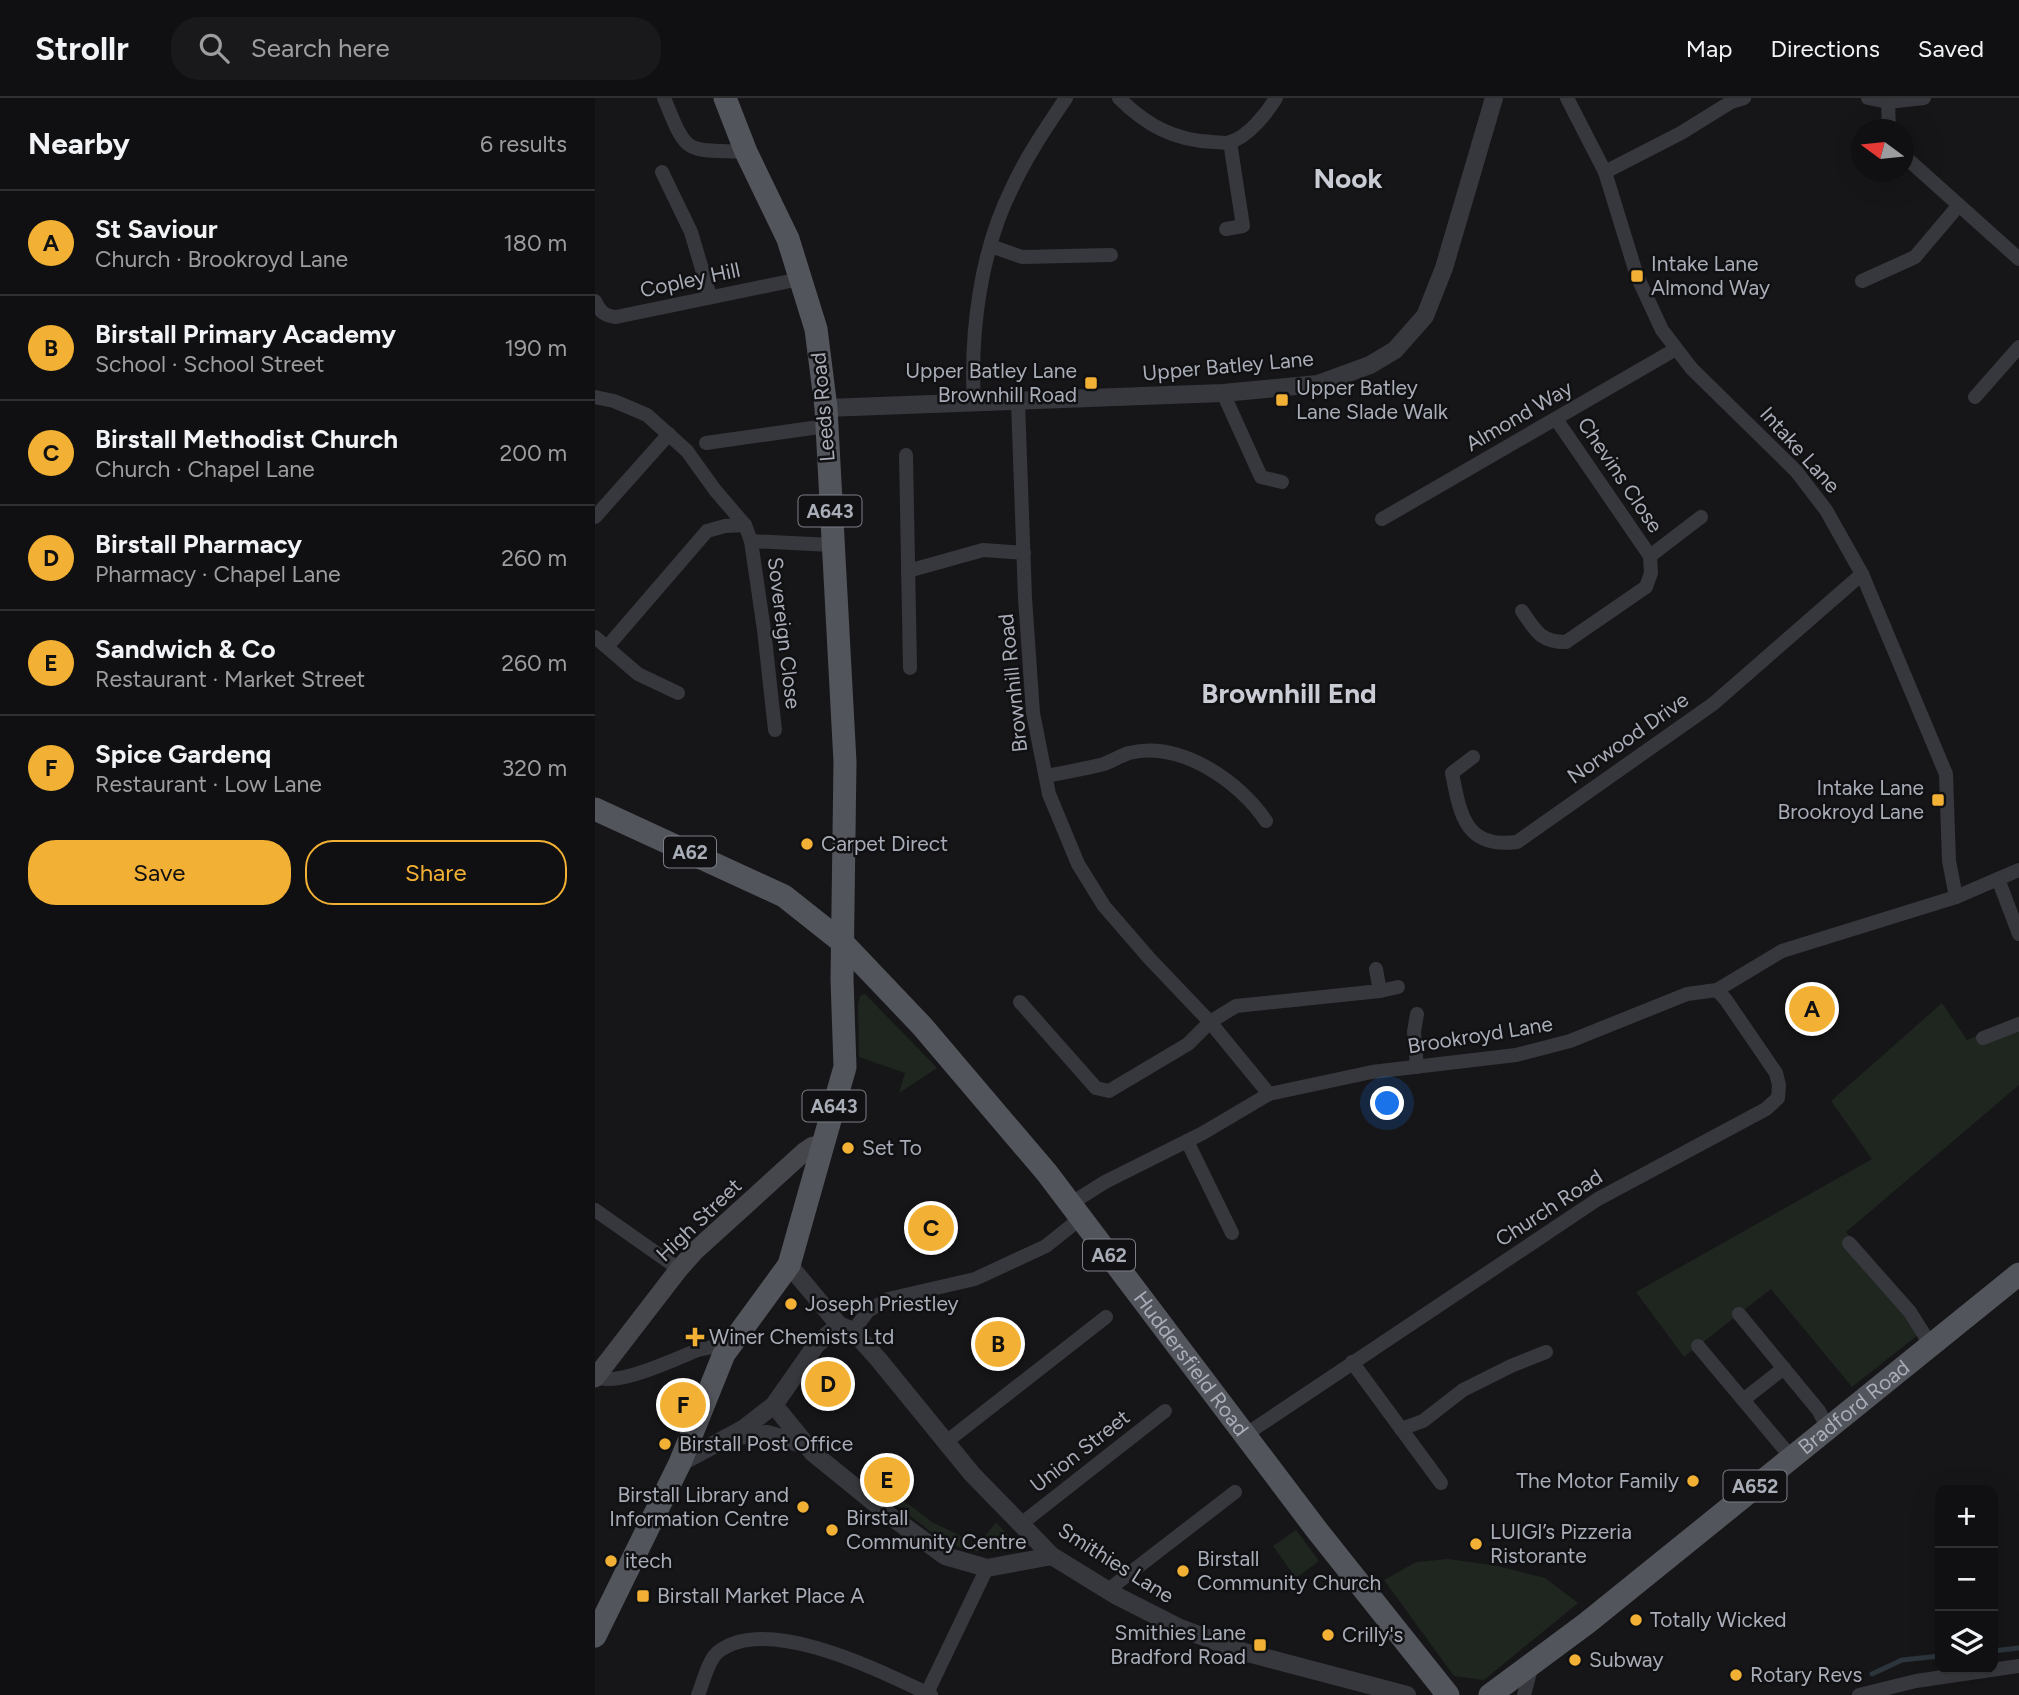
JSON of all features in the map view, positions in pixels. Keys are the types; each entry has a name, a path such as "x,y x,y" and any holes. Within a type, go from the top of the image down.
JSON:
{"main road":[{"name":"Leeds Road","path":"725,98 746,152 788,239 816,329 826,417 845,762 842,942"},
{"name":"A62","path":"595,810 784,896 842,942"},
{"name":"A643","path":"595,1636 680,1463 724,1354 789,1265 845,1067 842,942"},
{"name":"Huddersfield Road","path":"842,942 922,1026 1047,1173 1351,1574 1448,1695"},
{"name":"High Street","path":"595,1377 679,1269 715,1232 804,1152 813,1146 823,1148"},
{"name":"Bradford Road","path":"1490,1695 1587,1623 2019,1274"}],"street":[{"path":"664,98 681,139 694,150 746,152"},
{"path":"974,403 972,363 978,301 991,246 1010,191 1039,138 1066,98"},
{"path":"1119,98 1147,123 1172,136 1190,141 1230,142 1265,116 1276,98"},
{"name":"Upper Batley Lane","path":"826,417 974,403 1223,393 1318,384 1370,365 1395,350 1425,316 1444,268 1494,98"},
{"name":"Intake Lane","path":"1567,98 1605,172 1637,276 1662,330 1692,369 1797,471 1826,510 1862,574 1946,774 1949,861 1956,897"},
{"path":"1605,172 1681,133 1731,102 1744,98"},
{"path":"1868,98 1888,102 1924,98"},
{"path":"1888,102 1889,119"},
{"path":"1226,229 1243,226 1230,142"},
{"path":"1914,165 2019,259"},
{"path":"662,172 691,232 710,296"},
{"path":"1862,281 1915,257 1959,205"},
{"path":"991,246 1022,257 1111,255"},
{"name":"Copley Hill","path":"595,301 599,310 607,316 616,317 800,279"},
{"path":"1975,397 2019,347"},
{"name":"Almond Way","path":"1383,519 1677,349"},
{"path":"1223,393 1261,477 1282,482"},
{"path":"595,397 614,401 647,415 687,451 745,525"},
{"name":"Brownhill Road","path":"1018,401 1033,713 1049,794 1078,864 1104,906 1210,1022 1269,1094"},
{"path":"706,443 826,417"},
{"name":"Chevins Close","path":"1522,611 1541,638 1566,642 1646,587 1651,573 1650,556 1556,419"},
{"path":"595,517 669,434"},
{"path":"906,455 910,668"},
{"name":"Chevins Close","path":"1650,556 1700,517"},
{"path":"678,693 638,674 601,642 706,531 745,525"},
{"name":"Sovereign Close","path":"745,525 751,541 775,730"},
{"path":"751,541 832,545"},
{"path":"908,571 983,550 1024,553"},
{"name":"Norwood Drive","path":"1473,757 1452,772 1461,812 1468,825 1483,840 1500,844 1517,842 1713,704 1862,574"},
{"path":"1045,776 1106,763 1129,753 1161,752 1187,758 1217,772 1252,801 1266,821"},
{"name":"Brookroyd Lane","path":"846,1328 888,1299 975,1279 1046,1246 1105,1182 1187,1141 1269,1094 1372,1072 1516,1055 1570,1041 1687,994 1717,990 1782,951 1956,897 2019,870"},
{"path":"1998,879 2019,934"},
{"path":"1376,969 1380,991"},
{"path":"1020,1002 1096,1088 1109,1091 1188,1044 1210,1022 1236,1006 1398,987"},
{"name":"Church Road","path":"1245,1436 1598,1199 1766,1109 1777,1098 1779,1085 1776,1073 1726,999 1717,990"},
{"path":"1417,1014 1414,1031 1417,1067"},
{"path":"1983,1038 2019,1024"},
{"path":"1187,1141 1231,1233"},
{"path":"595,1210 679,1269"},
{"path":"1849,1243 1910,1312 1930,1344"},
{"name":"Smithies Lane","path":"789,1265 972,1474 1052,1556 1108,1590 1180,1628 1244,1651 1407,1695"},
{"path":"1739,1314 1818,1411 1827,1427"},
{"path":"946,1442 1107,1317"},
{"path":"680,1463 731,1436 773,1405 816,1345 846,1328"},
{"path":"595,1377 605,1381 652,1369 701,1349 730,1345"},
{"path":"1698,1346 1791,1457"},
{"path":"1401,1429 1423,1421 1463,1390 1546,1352"},
{"path":"1352,1362 1441,1483"},
{"path":"1743,1400 1784,1368"},
{"path":"773,1405 813,1453 944,1556 987,1569 1052,1556"},
{"name":"Union Street","path":"1021,1524 1165,1411"},
{"path":"731,1436 767,1434 806,1445"},
{"path":"1108,1590 1235,1492"},
{"path":"698,1695 716,1653 740,1639 776,1641 830,1650 929,1694 987,1569"},
{"path":"1524,1695 1532,1663"},
{"path":"1859,1695 1916,1681 2019,1666"}],"shaded area":[{"path":"865,994 937,1068 899,1093 905,1073 859,1057 858,1004 860,996"},
{"path":"1942,1003 1967,1040 2019,1016 2019,1085 1846,1232 1904,1295 1928,1327 1852,1387 1771,1289 1684,1357 1636,1292 1872,1159 1831,1101"},
{"path":"896,1495 932,1522 967,1539 965,1550 935,1535 891,1501"},
{"path":"996,1522 1014,1542 1013,1547 1007,1551 974,1551"},
{"path":"1296,1530 1319,1561 1296,1578 1273,1546"},
{"path":"1448,1559 1498,1566 1545,1578 1578,1603 1484,1680 1454,1676 1384,1580 1416,1562"}],"waterway":[{"path":"1998,1650 2019,1648"},
{"path":"1872,1674 1902,1660 1935,1657"}],"place":[{"name":"Intake Lane Almond Way","path":"1637,276"},
{"name":"Upper Batley Lane Brownhill Road","path":"1091,383"},
{"name":"Upper Batley Lane Slade Walk","path":"1282,400"},
{"name":"Intake Lane Brookroyd Lane","path":"1938,800"},
{"name":"Carpet Direct","path":"807,844"},
{"name":"St Saviour","path":"1812,1009"},
{"name":"Set To","path":"848,1148"},
{"name":"Birstall Methodist Church","path":"931,1228"},
{"name":"Joseph Priestley","path":"791,1304"},
{"name":"Winer Chemists Ltd","path":"695,1337"},
{"name":"Birstall Primary Academy","path":"998,1344"},
{"name":"Birstall Pharmacy","path":"828,1384"},
{"name":"Spice Gardenq","path":"683,1405"},
{"name":"Birstall Post Office","path":"665,1444"},
{"name":"Sandwich & Co","path":"887,1480"},
{"name":"The Motor Family","path":"1693,1481"},
{"name":"Birstall Library and Information Centre","path":"803,1507"},
{"name":"Birstall Community Centre","path":"832,1530"},
{"name":"LUIGI’s Pizzeria Ristorante","path":"1476,1544"},
{"name":"itech","path":"611,1561"},
{"name":"Birstall Community Church","path":"1183,1571"},
{"name":"Birstall Market Place A","path":"643,1596"},
{"name":"Totally Wicked","path":"1636,1620"},
{"name":"Crilly's","path":"1328,1635"},
{"name":"Smithies Lane Bradford Road","path":"1260,1645"},
{"name":"Subway","path":"1575,1660"},
{"name":"Rotary Revs","path":"1736,1675"}],"district":[{"name":"Nook","path":"1348,178"},
{"name":"Brownhill End","path":"1289,693"}]}
